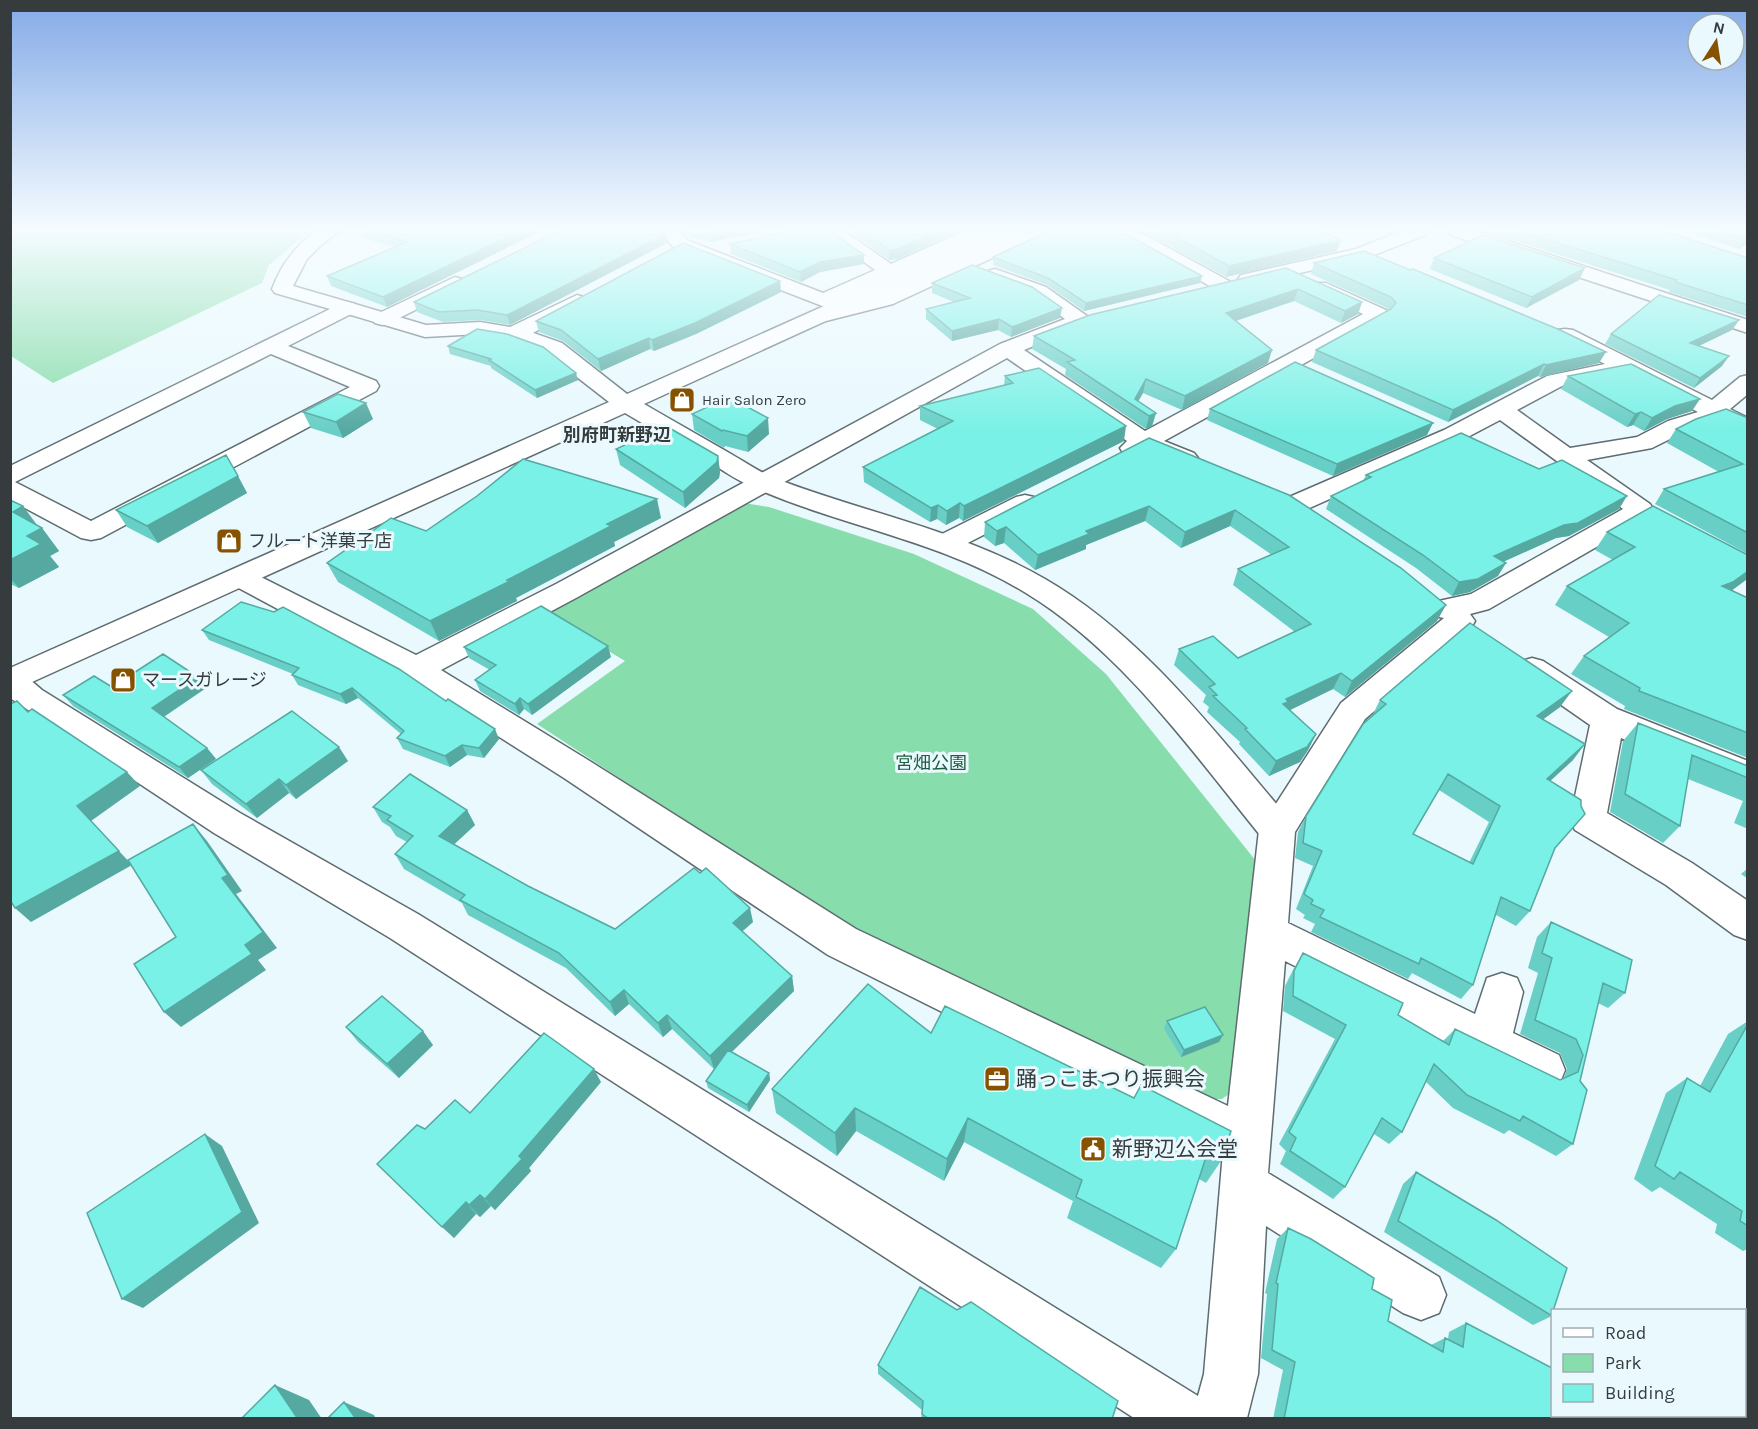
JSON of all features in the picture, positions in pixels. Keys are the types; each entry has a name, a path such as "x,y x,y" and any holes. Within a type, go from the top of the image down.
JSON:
{"street":[{"path":"311,298 425,331 480,328 514,334 554,348 626,404 762,482 829,507 946,543 991,562 1036,586 1077,613 1111,643 1190,726 1277,830"},
{"path":"382,319 426,298"},
{"path":"514,334 583,298"},
{"path":"795,298 820,310 891,298"},
{"path":"842,298 626,404 11,681 31,698 182,795 404,926 1183,1419"},
{"path":"820,310 860,298"},
{"path":"416,669 566,591 1008,349 1091,317 1052,298"},
{"path":"1114,458 1300,368 1379,314 1343,298"},
{"path":"1659,298 1748,327"},
{"path":"10,476 348,309"},
{"path":"1542,326 1748,428"},
{"path":"10,489 91,532 368,386 272,347"},
{"path":"1008,349 1145,442 1210,469"},
{"path":"1295,505 1453,435 1503,411 1555,381 1626,367"},
{"path":"1565,456 1643,443 1677,426 1705,418 1743,392"},
{"path":"1220,1419 1231,1374 1245,1163 1277,830 1353,711 1445,609 1479,602 1650,515 1503,411"},
{"path":"1422,421 1453,435"},
{"path":"946,543 1051,490"},
{"path":"241,578 416,669 576,769 842,942 1005,1020 1245,1163 1421,1295"},
{"path":"1445,609 1498,647 1605,717 1748,776"},
{"path":"1605,717 1608,725 1588,820 1679,874 1748,923"},
{"path":"1267,932 1543,1071"},
{"path":"1489,1043 1502,992"}],"green space":[{"path":"11,298 231,298 53,383 11,356"},
{"name":"宮畑公園","path":"744,503 769,507 914,554 1033,609 1106,674 1260,866 1233,1091 1222,1099 1195,1095 1014,1004 853,931 537,724 625,661 544,612"}],"building":[{"path":"423,298 541,298 507,315 477,310 439,312 414,302"},
{"path":"580,298 746,298 695,323 652,340 649,338 598,359 561,330 536,321"},
{"path":"970,298 1047,298 1062,308 1012,327 999,319 952,331 926,309"},
{"path":"1078,298 1109,298 1086,303"},
{"path":"1162,298 1272,298 1226,313 1272,350 1185,396 1146,379 1135,399 1156,413 1149,416 1067,362 1075,360 1034,336 1090,315"},
{"path":"1317,298 1352,298 1362,302 1345,311"},
{"path":"1392,298 1482,298 1606,352 1544,364 1453,410 1316,350 1391,309 1396,303"},
{"path":"1656,298 1668,298 1739,320 1690,343 1729,356 1700,378 1611,334"},
{"path":"1725,298 1748,298 1748,305"},
{"path":"477,329 507,334 543,347 576,373 535,390 489,360 491,359 448,346"},
{"path":"1295,362 1433,423 1337,464 1210,409"},
{"path":"1631,364 1700,399 1675,406 1652,418 1641,412 1635,414 1568,376"},
{"path":"1039,368 1126,426 964,506 960,503 947,511 938,505 931,508 863,467 953,421 920,406 1013,383 1005,376"},
{"path":"338,394 366,403 336,422 303,412"},
{"path":"729,397 768,418 747,436 722,431 692,414"},
{"path":"1726,409 1748,418 1748,533 1664,489 1743,464 1676,429 1696,419"},
{"path":"666,426 718,456 717,462 683,492 616,449"},
{"path":"1461,433 1539,469 1562,460 1627,496 1578,523 1564,525 1494,556 1506,563 1478,579 1459,582 1423,555 1331,496 1371,477 1366,475"},
{"path":"1149,438 1289,495 1401,568 1446,605 1352,681 1341,673 1286,699 1288,702 1283,704 1316,734 1307,747 1276,761 1245,729 1247,728 1213,696 1217,695 1209,687 1215,684 1179,649 1213,636 1238,658 1311,624 1238,569 1289,547 1235,510 1185,532 1149,506 1086,531 1089,534 1038,555 1006,527 997,531 985,522"},
{"path":"226,455 238,476 147,526 116,510"},
{"path":"523,459 657,499 607,524 611,526 507,580 510,581 430,621 327,563 391,518 426,531 477,496"},
{"path":"10,500 23,506 13,512 42,528 27,536 41,544 10,560"},
{"path":"1653,506 1748,555 1748,571 1733,582 1722,586 1748,598 1748,733 1639,691 1640,688 1584,656 1629,623 1567,586 1635,547 1607,532"},
{"path":"241,602 274,612 283,607 399,669 446,701 448,699 495,729 479,748 462,745 445,756 397,738 404,731 352,688 340,694 292,675 299,668 202,630"},
{"path":"541,606 608,646 528,704 520,698 515,704 475,680 496,665 464,647"},
{"path":"1470,623 1572,691 1537,716 1585,744 1547,779 1581,800 1585,814 1555,848 1530,911 1501,897 1473,985 1421,958 1419,964 1320,917 1324,910 1311,904 1313,900 1304,894 1322,851 1303,843 1306,816 1363,724 1386,704 1380,700","holes":["1448,774 1500,806 1473,864 1413,834"]},
{"path":"163,654 198,677 152,708 207,748 179,767 63,695 94,676 112,687"},
{"path":"17,701 28,712 32,709 127,772 77,806 119,851 15,908 10,900 10,704"},
{"path":"292,711 339,747 286,785 279,779 246,804 201,770"},
{"path":"1638,723 1748,766 1748,778 1692,755 1680,826 1625,794"},
{"path":"410,774 467,810 439,836 528,886 615,929 694,868 700,873 706,868 750,908 733,923 792,976 710,1056 667,1015 658,1023 624,990 610,1002 559,953 460,900 465,895 395,854 413,836 387,820 391,816 373,807"},
{"path":"193,824 228,875 222,878 263,932 245,945 252,954 164,1012 134,964 176,937 128,860"},
{"path":"1551,922 1632,960 1625,993 1603,983 1580,1081 1587,1090 1573,1144 1523,1116 1520,1121 1467,1095 1434,1064 1402,1132 1382,1118 1345,1187 1290,1151 1296,1138 1289,1132 1346,1025 1293,996 1294,971 1303,953 1403,1003 1398,1015 1449,1045 1455,1029 1560,1080 1578,1072 1583,1055 1576,1039 1535,1020 1552,958 1542,953"},
{"path":"868,984 931,1033 945,1006 1134,1098 1141,1085 1231,1131 1221,1161 1207,1154 1176,1249 1076,1197 1082,1180 968,1118 947,1159 855,1108 835,1133 772,1089"},
{"path":"382,996 423,1031 387,1064 346,1027"},
{"path":"1205,1007 1223,1035 1184,1050 1167,1021"},
{"path":"1748,1024 1748,1226 1740,1221 1742,1211 1680,1172 1674,1179 1655,1166 1687,1078 1710,1092"},
{"path":"544,1033 594,1069 519,1156 522,1159 485,1199 480,1195 469,1205 466,1202 442,1227 377,1164 417,1125 425,1129 455,1100 470,1113"},
{"path":"728,1050 769,1073 747,1105 706,1081"},
{"path":"205,1134 242,1212 122,1299 87,1213"},
{"path":"1416,1172 1496,1220 1567,1268 1554,1309 1551,1309 1551,1315 1398,1221"},
{"path":"1288,1228 1311,1239 1374,1278 1372,1289 1392,1300 1388,1321 1443,1352 1445,1338 1463,1347 1466,1323 1551,1367 1551,1417 1561,1417 1561,1419 1284,1419 1295,1362 1272,1350 1278,1284 1276,1283"},
{"path":"920,1287 957,1310 971,1302 1118,1401 1112,1419 929,1419 922,1414 923,1401 878,1365"},
{"path":"275,1385 298,1419 241,1419"},
{"path":"1746,1394 1748,1394 1748,1419 1660,1419 1660,1417 1746,1417"},
{"path":"344,1402 356,1419 327,1419"}],"place":[{"name":"Hair Salon Zero","path":"682,400"},
{"name":"フルート洋菓子店","path":"229,541"},
{"name":"マースガレージ","path":"123,680"},
{"name":"踊っこまつり振興会","path":"997,1079"},
{"name":"新野辺公会堂","path":"1093,1149"}],"district":[{"name":"別府町新野辺","path":"617,435"}]}
